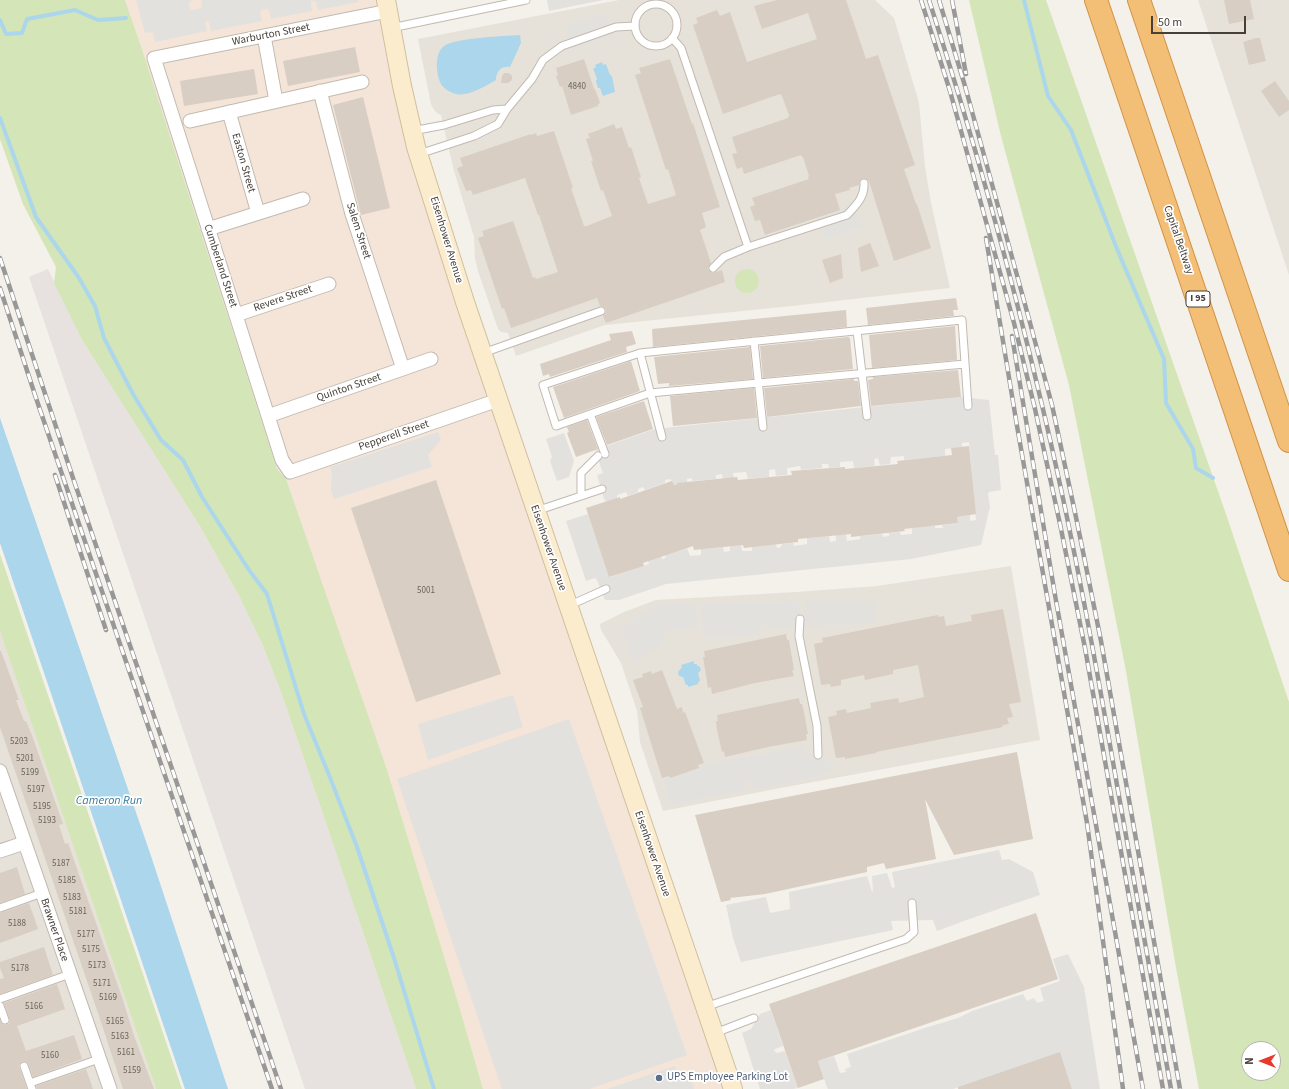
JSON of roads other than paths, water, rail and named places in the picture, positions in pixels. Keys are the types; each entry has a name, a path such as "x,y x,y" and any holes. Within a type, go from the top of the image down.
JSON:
{"highway":[{"name":"Capital Beltway","path":"1095,0 1289,570"},
{"path":"1140,0 1289,441"}],"main road":[{"name":"Eisenhower Avenue","path":"388,13 402,86 418,154 482,354 733,1089"}],"street":[{"name":"Warburton Street","path":"154,58 388,13"},
{"path":"264,36 276,101"},
{"name":"Cumberland Street","path":"154,58 282,460 290,472"},
{"path":"190,121 362,82"},
{"name":"Salem Street","path":"320,91 352,214 403,369"},
{"name":"Easton Street","path":"229,112 258,213"},
{"path":"208,229 303,199"},
{"name":"Revere Street","path":"236,315 329,284"},
{"name":"Quinton Street","path":"268,416 431,359"},
{"name":"Pepperell Street","path":"290,472 498,400"},
{"name":"Brawner Place","path":"0,771 110,1089"},
{"path":"0,851 24,843"}],"lane":[{"path":"388,13 526,0"},
{"path":"651,4 658,4 670,10 675,15 677,22 672,38 664,44 658,46 651,45 640,38 636,32 635,26 639,12 651,4"},
{"path":"418,154 474,136 498,124 507,109 532,79 543,60 562,46 616,28 635,26"},
{"path":"672,38 680,48 748,247"},
{"path":"412,131 444,124 493,110 507,109"},
{"path":"713,268 724,257 748,247 847,215 858,203 864,191 864,183"},
{"path":"482,354 601,311"},
{"path":"965,364 650,393 556,426 543,385 640,353 962,320 968,406"},
{"path":"858,331 867,416"},
{"path":"754,341 763,427"},
{"path":"640,353 662,438"},
{"path":"590,414 605,454"},
{"path":"581,496 581,473 598,456"},
{"path":"536,512 602,489"},
{"path":"568,606 589,598 606,589"},
{"path":"800,619 799,636 817,726 818,754"},
{"path":"0,908 42,893"},
{"path":"705,1008 906,939 914,932 912,903"},
{"path":"0,999 70,974"},
{"path":"0,1006 5,1020"},
{"path":"713,1033 754,1018"},
{"path":"24,1066 31,1086 99,1058"}],"water":[{"path":"520,35 521,43 510,67 502,68 497,74 496,80 476,90 461,95 450,91 441,84 437,70 437,59 444,46 450,43 469,39"},
{"path":"602,62 603,65 606,64 610,75 612,76 615,92 603,96 600,88 598,88 596,81 597,79 593,68 596,68 595,65"},
{"name":"Cameron Run","path":"0,418 150,853 228,1089 185,1089 0,543"},
{"path":"694,661 694,664 697,664 701,670 698,673 700,681 698,684 688,687 683,677 679,676 678,672 682,667 681,665"}],"waterway":[{"path":"1024,0 1048,96 1071,130 1117,249 1164,359 1166,403 1193,449 1196,468 1213,478"},
{"path":"0,20 6,34 22,33 27,19 75,10 98,20 126,18"},
{"path":"0,118 36,217 79,278 95,306 104,338 133,394 161,440 183,460 202,497 249,570 267,594 304,714 357,847 394,958 434,1089"}],"railway":[{"path":"921,0 950,91 1014,323 1035,409 1085,648 1163,1089"},
{"path":"929,0 990,201 1030,354 1053,452 1092,642 1171,1089"},
{"path":"939,0 965,86 1052,405 1101,641 1180,1089"},
{"path":"952,0 966,74"},
{"path":"986,238 1017,426 1087,823 1123,1089"},
{"path":"0,258 73,478 281,1089"},
{"path":"0,288 36,398 272,1089"},
{"path":"1012,336 1055,595 1143,1089"},
{"path":"55,475 106,630"}],"place":[{"name":"UPS Employee Parking Lot","path":"659,1078"}]}
